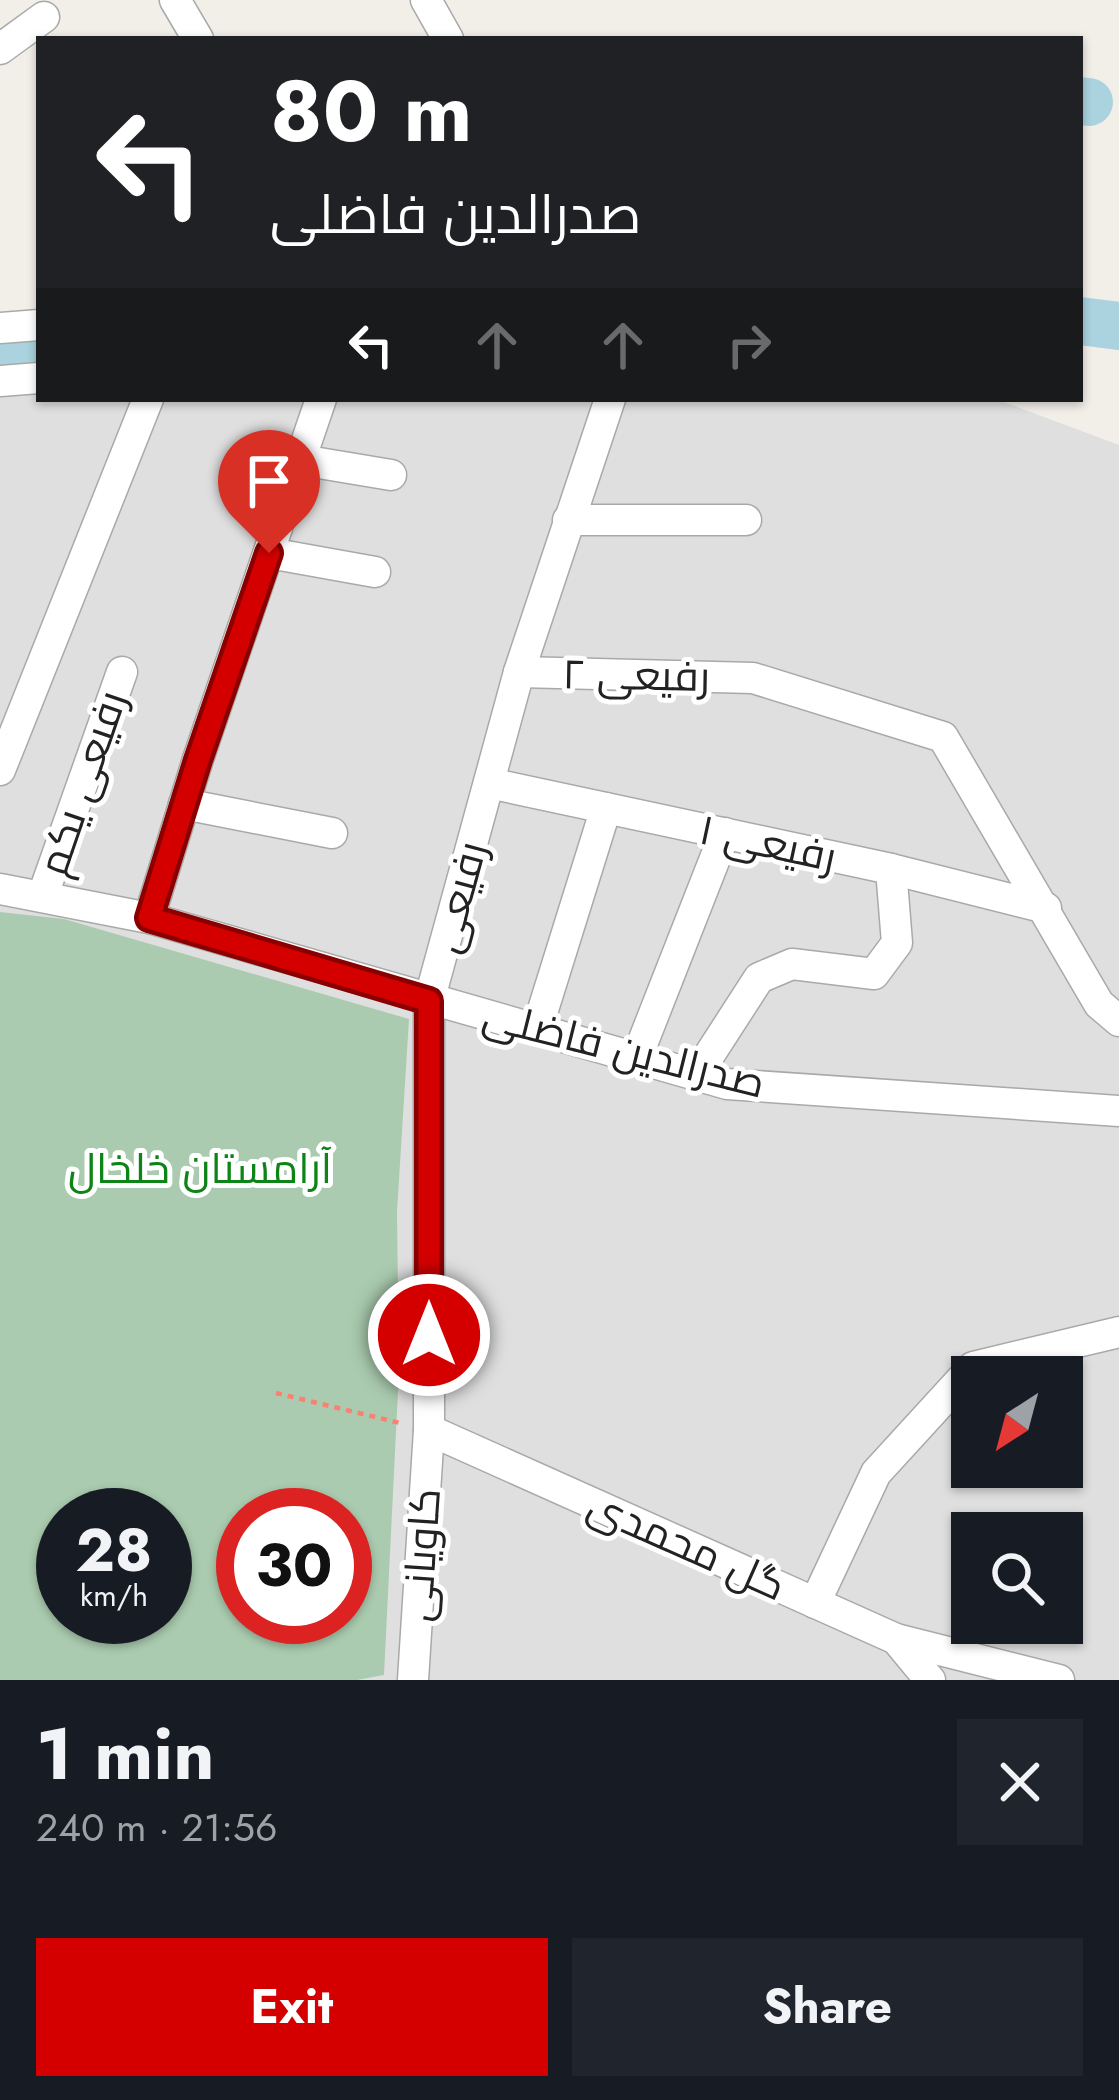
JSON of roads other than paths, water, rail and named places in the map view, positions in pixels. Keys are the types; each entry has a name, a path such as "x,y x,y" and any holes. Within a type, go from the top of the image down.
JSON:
{"street":[{"path":"175,0 196,36"},
{"path":"426,0 446,36"},
{"path":"0,49 45,19"},
{"path":"0,328 36,326"},
{"path":"0,381 36,378"},
{"path":"0,770 147,402"},
{"path":"149,918 321,402"},
{"name":"رفیعی","path":"429,1430 429,1001 519,672 609,402"},
{"path":"301,460 391,475"},
{"path":"568,520 746,520"},
{"path":"269,553 375,572"},
{"name":"رفیعی یکم","path":"43,895 122,672"},
{"name":"رفیعی ۲","path":"519,672 753,678 943,736 1099,1004 1119,1021"},
{"name":"رفیعی ۱","path":"489,783 891,869 1046,908"},
{"path":"184,804 332,833"},
{"path":"537,1029 606,808"},
{"path":"637,1057 725,833"},
{"path":"697,1074 759,978 792,964 874,974 897,943 891,869"},
{"name":"صدرالدین فاضلی","path":"0,889 149,918 727,1084 1119,1111"},
{"path":"815,1603 876,1473 973,1367 1119,1333"},
{"name":"گل محمدی","path":"429,1430 896,1639 930,1680"},
{"name":"کاویانی","path":"413,1680 429,1430"},
{"path":"896,1639 1059,1680"}],"waterway":[{"path":"1083,101 1089,102"},
{"path":"1083,321 1119,326"},
{"path":"0,350 36,348"}],"park label":[{"name":"آرامستان خلخال","path":"200,1168"}]}
